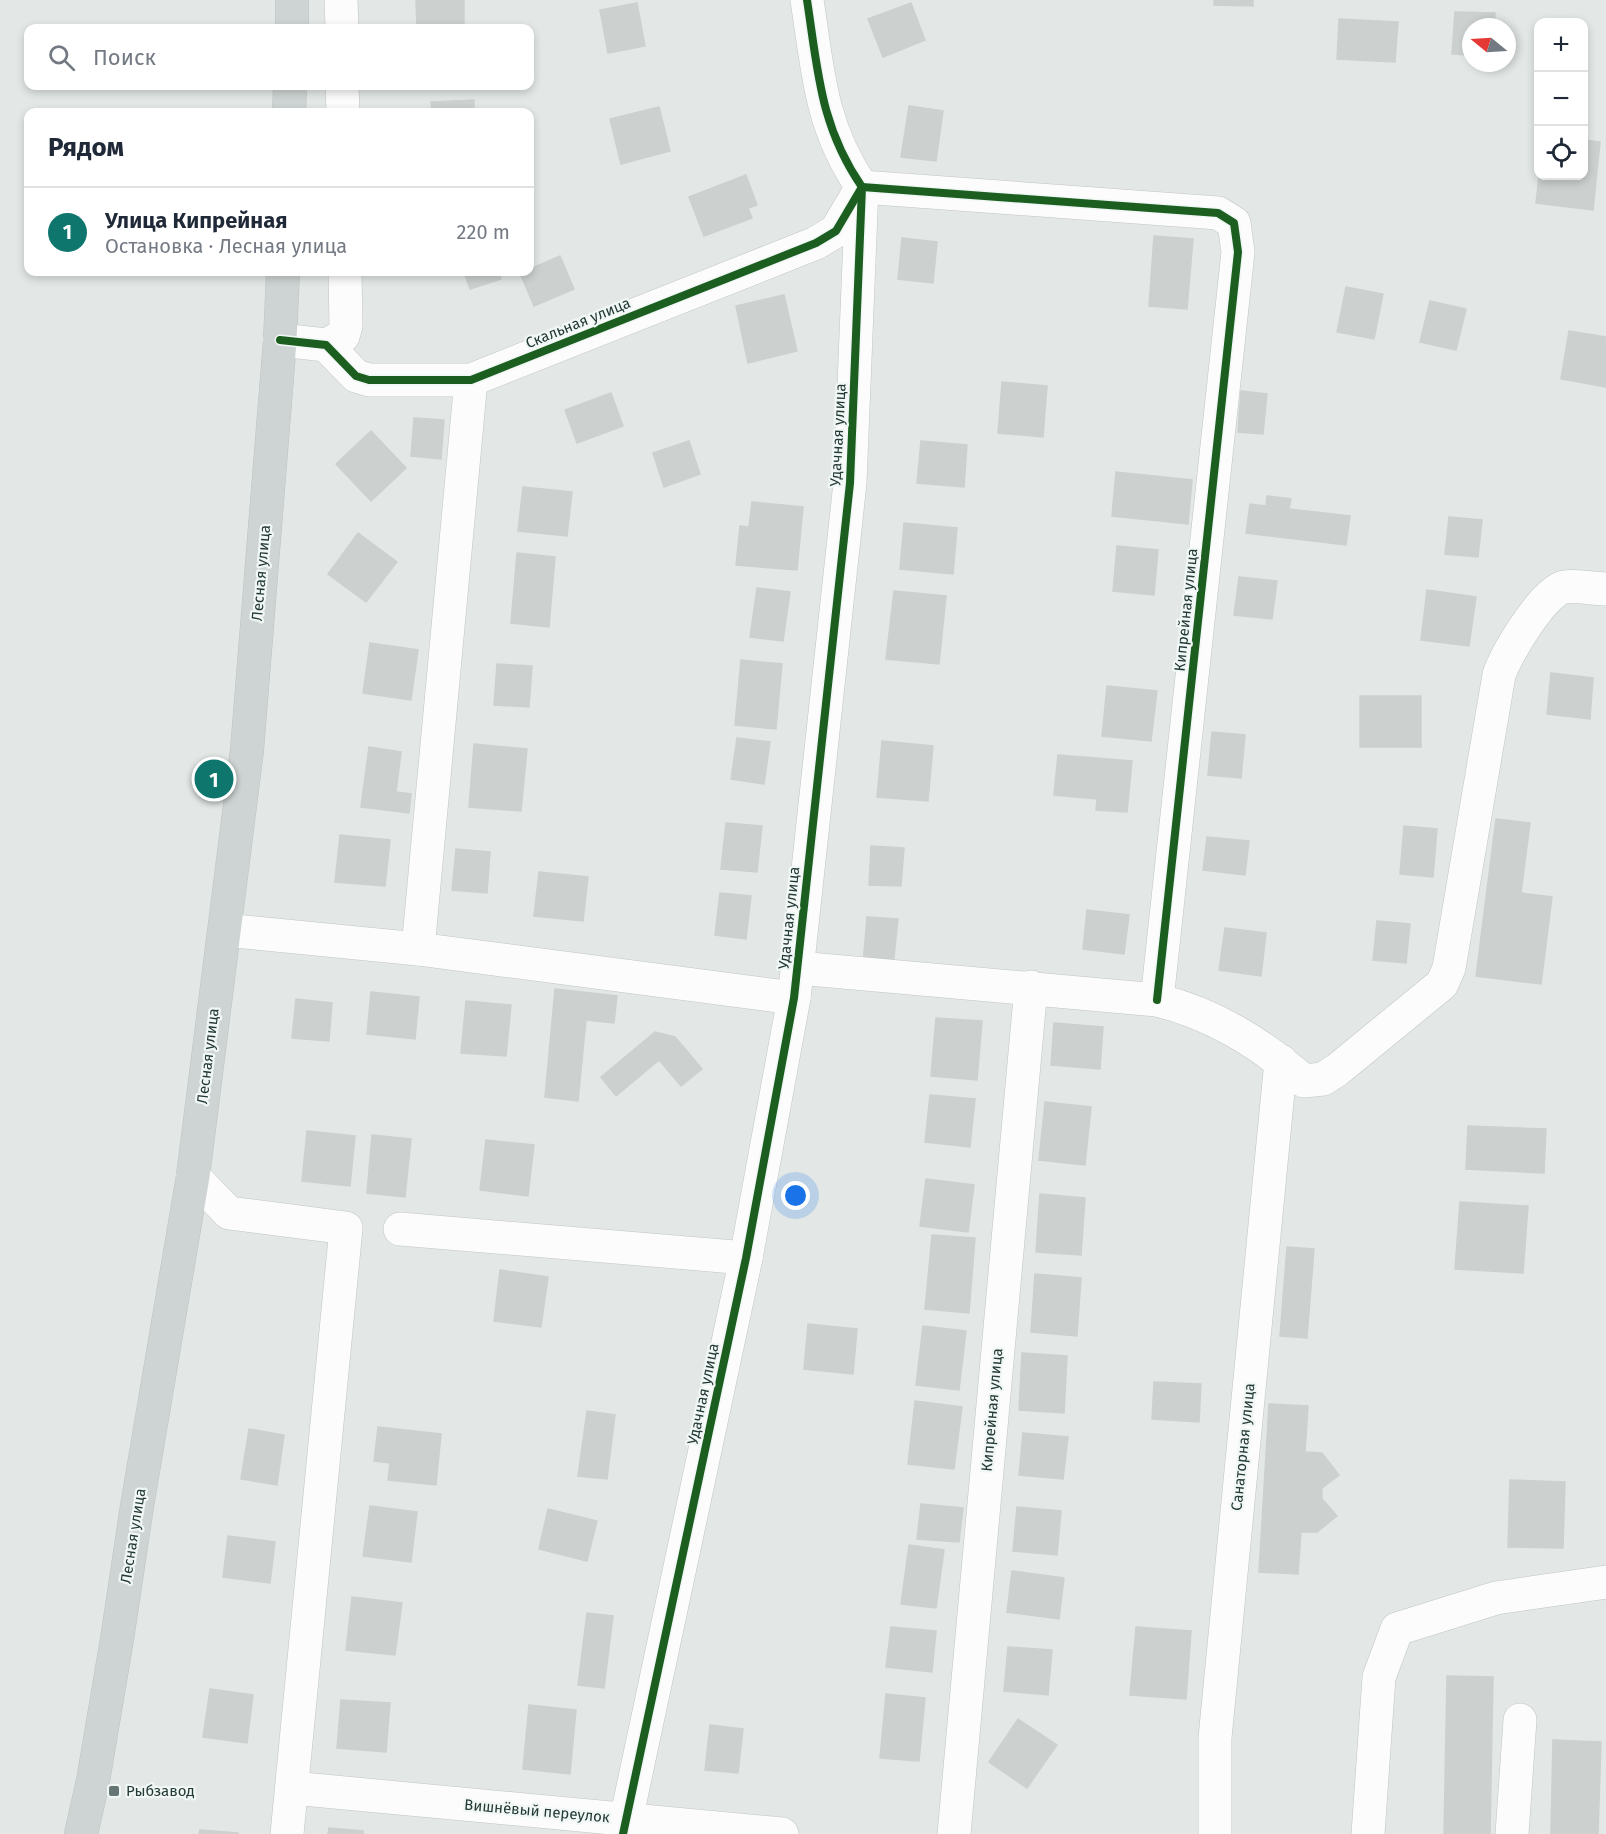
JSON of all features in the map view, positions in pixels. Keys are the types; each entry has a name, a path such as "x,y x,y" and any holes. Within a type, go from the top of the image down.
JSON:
{"main road":[{"path":"292,0 292,24"},
{"path":"289,108 290,90"},
{"name":"Лесная улица","path":"81,1834 107,1699 193,1176 225,930 247,750 280,340 283,276"}],"street":[{"path":"341,0 342,24"},
{"path":"807,0 825,111 845,162 862,187"},
{"path":"342,90 343,108"},
{"name":"Кипрейная улица","path":"862,187 1218,213 1234,224 1238,252 1157,1000"},
{"name":"Скальная улица","path":"326,345 356,376 369,380 471,380 816,243 836,231 862,187"},
{"name":"Удачная улица","path":"624,1826 746,1258 796,983 850,483 862,187"},
{"path":"280,340 326,345 343,336 346,326 345,276"},
{"path":"418,949 471,380"},
{"path":"225,930 796,983 1030,987 1157,1000 1185,1007 1242,1034 1281,1061 1304,1081 1323,1078 1337,1070 1442,984 1449,968 1499,675 1505,659 1550,593 1565,587 1606,590"},
{"name":"Кипрейная улица","path":"954,1834 1030,987"},
{"name":"Санаторная улица","path":"1215,1834 1215,1738 1281,1061"},
{"path":"193,1176 230,1213 346,1228 287,1834"},
{"path":"400,1229 746,1258"},
{"path":"1368,1834 1379,1677 1397,1629 1496,1598 1606,1582"},
{"path":"1512,1834 1520,1720"},
{"name":"Вишнёвый переулок","path":"292,1788 624,1826 782,1834"}],"building":[{"path":"416,0 464,0 464,24 417,24"},
{"path":"1214,0 1253,0 1253,6 1214,5"},
{"path":"637,3 645,46 608,53 600,10"},
{"path":"911,3 925,40 883,57 868,19"},
{"path":"1455,12 1495,13 1495,18 1462,18 1462,55 1452,54"},
{"path":"1339,19 1398,22 1395,62 1337,59"},
{"path":"474,100 474,108 432,108 431,102"},
{"path":"909,106 943,111 936,161 901,157"},
{"path":"659,107 670,151 621,164 610,119"},
{"path":"1588,140 1600,142 1593,210 1536,203 1539,180 1588,180"},
{"path":"746,175 757,205 748,208 752,218 704,236 689,197"},
{"path":"1154,236 1193,239 1187,309 1149,306"},
{"path":"902,238 937,242 933,283 898,279"},
{"path":"560,256 574,289 534,306 521,276 534,276 534,267"},
{"path":"465,276 500,276 501,279 470,289"},
{"path":"1346,287 1383,294 1374,339 1337,332"},
{"path":"784,295 797,351 748,363 736,306"},
{"path":"1430,301 1466,309 1456,350 1420,342"},
{"path":"1569,331 1606,337 1606,387 1561,379"},
{"path":"1002,382 1047,386 1043,437 998,433"},
{"path":"1241,391 1267,394 1263,434 1238,432"},
{"path":"611,393 623,426 577,443 565,410"},
{"path":"414,418 444,420 441,459 411,456"},
{"path":"371,431 406,468 371,501 336,464"},
{"path":"689,441 700,474 664,487 653,453"},
{"path":"921,441 967,445 964,487 917,483"},
{"path":"1116,472 1192,480 1188,524 1112,516"},
{"path":"523,487 572,492 567,536 518,531"},
{"path":"1267,496 1291,499 1289,509 1350,516 1346,545 1246,533 1250,504 1266,506"},
{"path":"752,502 803,507 797,570 736,565 740,526 749,527"},
{"path":"1449,517 1482,520 1478,557 1445,554"},
{"path":"904,523 957,528 953,574 900,569"},
{"path":"358,533 397,562 366,602 328,574"},
{"path":"1117,546 1158,550 1154,595 1113,591"},
{"path":"517,553 555,557 549,627 511,623"},
{"path":"1239,577 1277,581 1272,619 1234,615"},
{"path":"757,588 790,592 783,641 750,637"},
{"path":"1427,590 1476,597 1469,646 1421,640"},
{"path":"894,591 946,596 939,664 886,659"},
{"path":"370,643 418,650 411,700 363,693"},
{"path":"741,660 782,664 776,729 735,725"},
{"path":"497,664 532,666 529,707 494,705"},
{"path":"1551,673 1593,678 1590,719 1547,714"},
{"path":"1107,686 1157,691 1151,741 1102,736"},
{"path":"1360,696 1421,696 1421,747 1360,747"},
{"path":"1212,732 1245,735 1241,778 1208,775"},
{"path":"737,738 770,742 764,784 731,779"},
{"path":"882,741 933,746 928,801 877,797"},
{"path":"474,744 527,749 521,811 469,807"},
{"path":"369,747 401,752 396,792 411,794 409,813 361,807"},
{"path":"1058,755 1132,761 1127,812 1096,810 1097,799 1054,795"},
{"path":"1496,819 1530,823 1521,893 1552,897 1541,984 1476,976"},
{"path":"726,823 762,826 757,872 721,869"},
{"path":"1404,826 1437,829 1433,877 1400,874"},
{"path":"340,835 390,840 385,886 335,882"},
{"path":"1207,837 1249,841 1245,875 1203,870"},
{"path":"871,846 904,848 901,886 869,885"},
{"path":"456,849 490,852 487,893 452,890"},
{"path":"539,872 588,877 583,921 534,916"},
{"path":"720,893 751,896 746,939 715,935"},
{"path":"1087,910 1129,915 1124,954 1083,949"},
{"path":"867,917 898,919 893,966 863,964"},
{"path":"1377,921 1410,924 1406,963 1373,960"},
{"path":"1225,928 1266,933 1261,976 1219,970"},
{"path":"555,989 617,996 614,1023 586,1020 578,1101 545,1097"},
{"path":"371,992 419,997 415,1039 367,1034"},
{"path":"296,999 332,1003 329,1041 292,1038"},
{"path":"466,1001 511,1005 506,1056 461,1053"},
{"path":"936,1018 982,1021 977,1080 931,1076"},
{"path":"1054,1023 1103,1027 1100,1069 1051,1065"},
{"path":"655,1032 675,1037 702,1069 681,1086 659,1060 616,1096 601,1077"},
{"path":"930,1095 975,1099 970,1147 925,1142"},
{"path":"1045,1102 1091,1107 1085,1165 1039,1160"},
{"path":"1468,1126 1546,1129 1544,1173 1466,1169"},
{"path":"307,1131 355,1136 350,1186 302,1181"},
{"path":"372,1135 411,1139 405,1197 367,1193"},
{"path":"486,1140 534,1145 528,1196 480,1190"},
{"path":"926,1179 974,1185 968,1232 920,1226"},
{"path":"1040,1194 1085,1198 1081,1255 1036,1252"},
{"path":"1460,1202 1528,1206 1523,1273 1455,1269"},
{"path":"932,1235 975,1238 969,1313 925,1309"},
{"path":"1287,1247 1314,1249 1307,1338 1280,1336"},
{"path":"500,1270 548,1277 541,1327 494,1321"},
{"path":"1035,1274 1081,1278 1077,1336 1031,1332"},
{"path":"808,1324 857,1329 853,1374 804,1369"},
{"path":"923,1326 966,1331 959,1390 916,1385"},
{"path":"1022,1353 1067,1356 1064,1413 1019,1410"},
{"path":"1154,1382 1201,1384 1199,1422 1152,1419"},
{"path":"915,1401 962,1407 954,1469 908,1464"},
{"path":"1269,1404 1308,1406 1305,1452 1322,1453 1339,1475 1322,1488 1322,1499 1337,1516 1317,1532 1301,1532 1298,1574 1259,1572"},
{"path":"587,1411 615,1415 607,1479 578,1476"},
{"path":"378,1427 441,1434 436,1485 388,1480 390,1463 374,1461"},
{"path":"249,1429 284,1435 277,1485 241,1479"},
{"path":"1023,1433 1068,1437 1063,1479 1019,1475"},
{"path":"1510,1480 1565,1482 1563,1548 1508,1547"},
{"path":"921,1504 963,1508 959,1542 917,1539"},
{"path":"370,1506 417,1512 411,1562 363,1556"},
{"path":"1017,1507 1061,1511 1057,1555 1013,1551"},
{"path":"548,1509 597,1521 587,1561 539,1549"},
{"path":"228,1536 275,1542 270,1583 223,1577"},
{"path":"909,1545 944,1550 936,1608 901,1604"},
{"path":"1012,1571 1064,1578 1059,1619 1007,1612"},
{"path":"352,1597 402,1603 395,1655 346,1650"},
{"path":"587,1613 613,1616 604,1688 578,1685"},
{"path":"891,1627 936,1631 932,1672 886,1667"},
{"path":"1136,1627 1191,1631 1186,1699 1130,1695"},
{"path":"1008,1647 1052,1650 1048,1695 1004,1691"},
{"path":"1447,1676 1493,1677 1490,1834 1444,1834"},
{"path":"210,1689 253,1695 247,1743 203,1737"},
{"path":"886,1694 925,1698 919,1761 880,1758"},
{"path":"341,1700 390,1703 386,1752 337,1748"},
{"path":"529,1705 576,1710 570,1774 523,1769"},
{"path":"1018,1719 1057,1745 1027,1788 989,1762"},
{"path":"710,1725 743,1729 738,1773 705,1770"},
{"path":"1553,1740 1601,1742 1598,1834 1551,1834"},
{"path":"329,1828 363,1831 363,1834 328,1834"},
{"path":"200,1830 238,1833 238,1834 199,1834"}],"cycle path":[{"path":"623,1834 746,1258 794,998 850,483 862,187 837,142 829,120 818,74 807,0"},
{"path":"280,340 326,345 356,376 369,380 471,380 816,243 836,231 862,187 1218,213 1234,223 1238,252 1157,1000"}],"place":[{"name":"Улица Кипрейная","path":"214,779"},
{"name":"Рыбзавод","path":"114,1791"}]}
